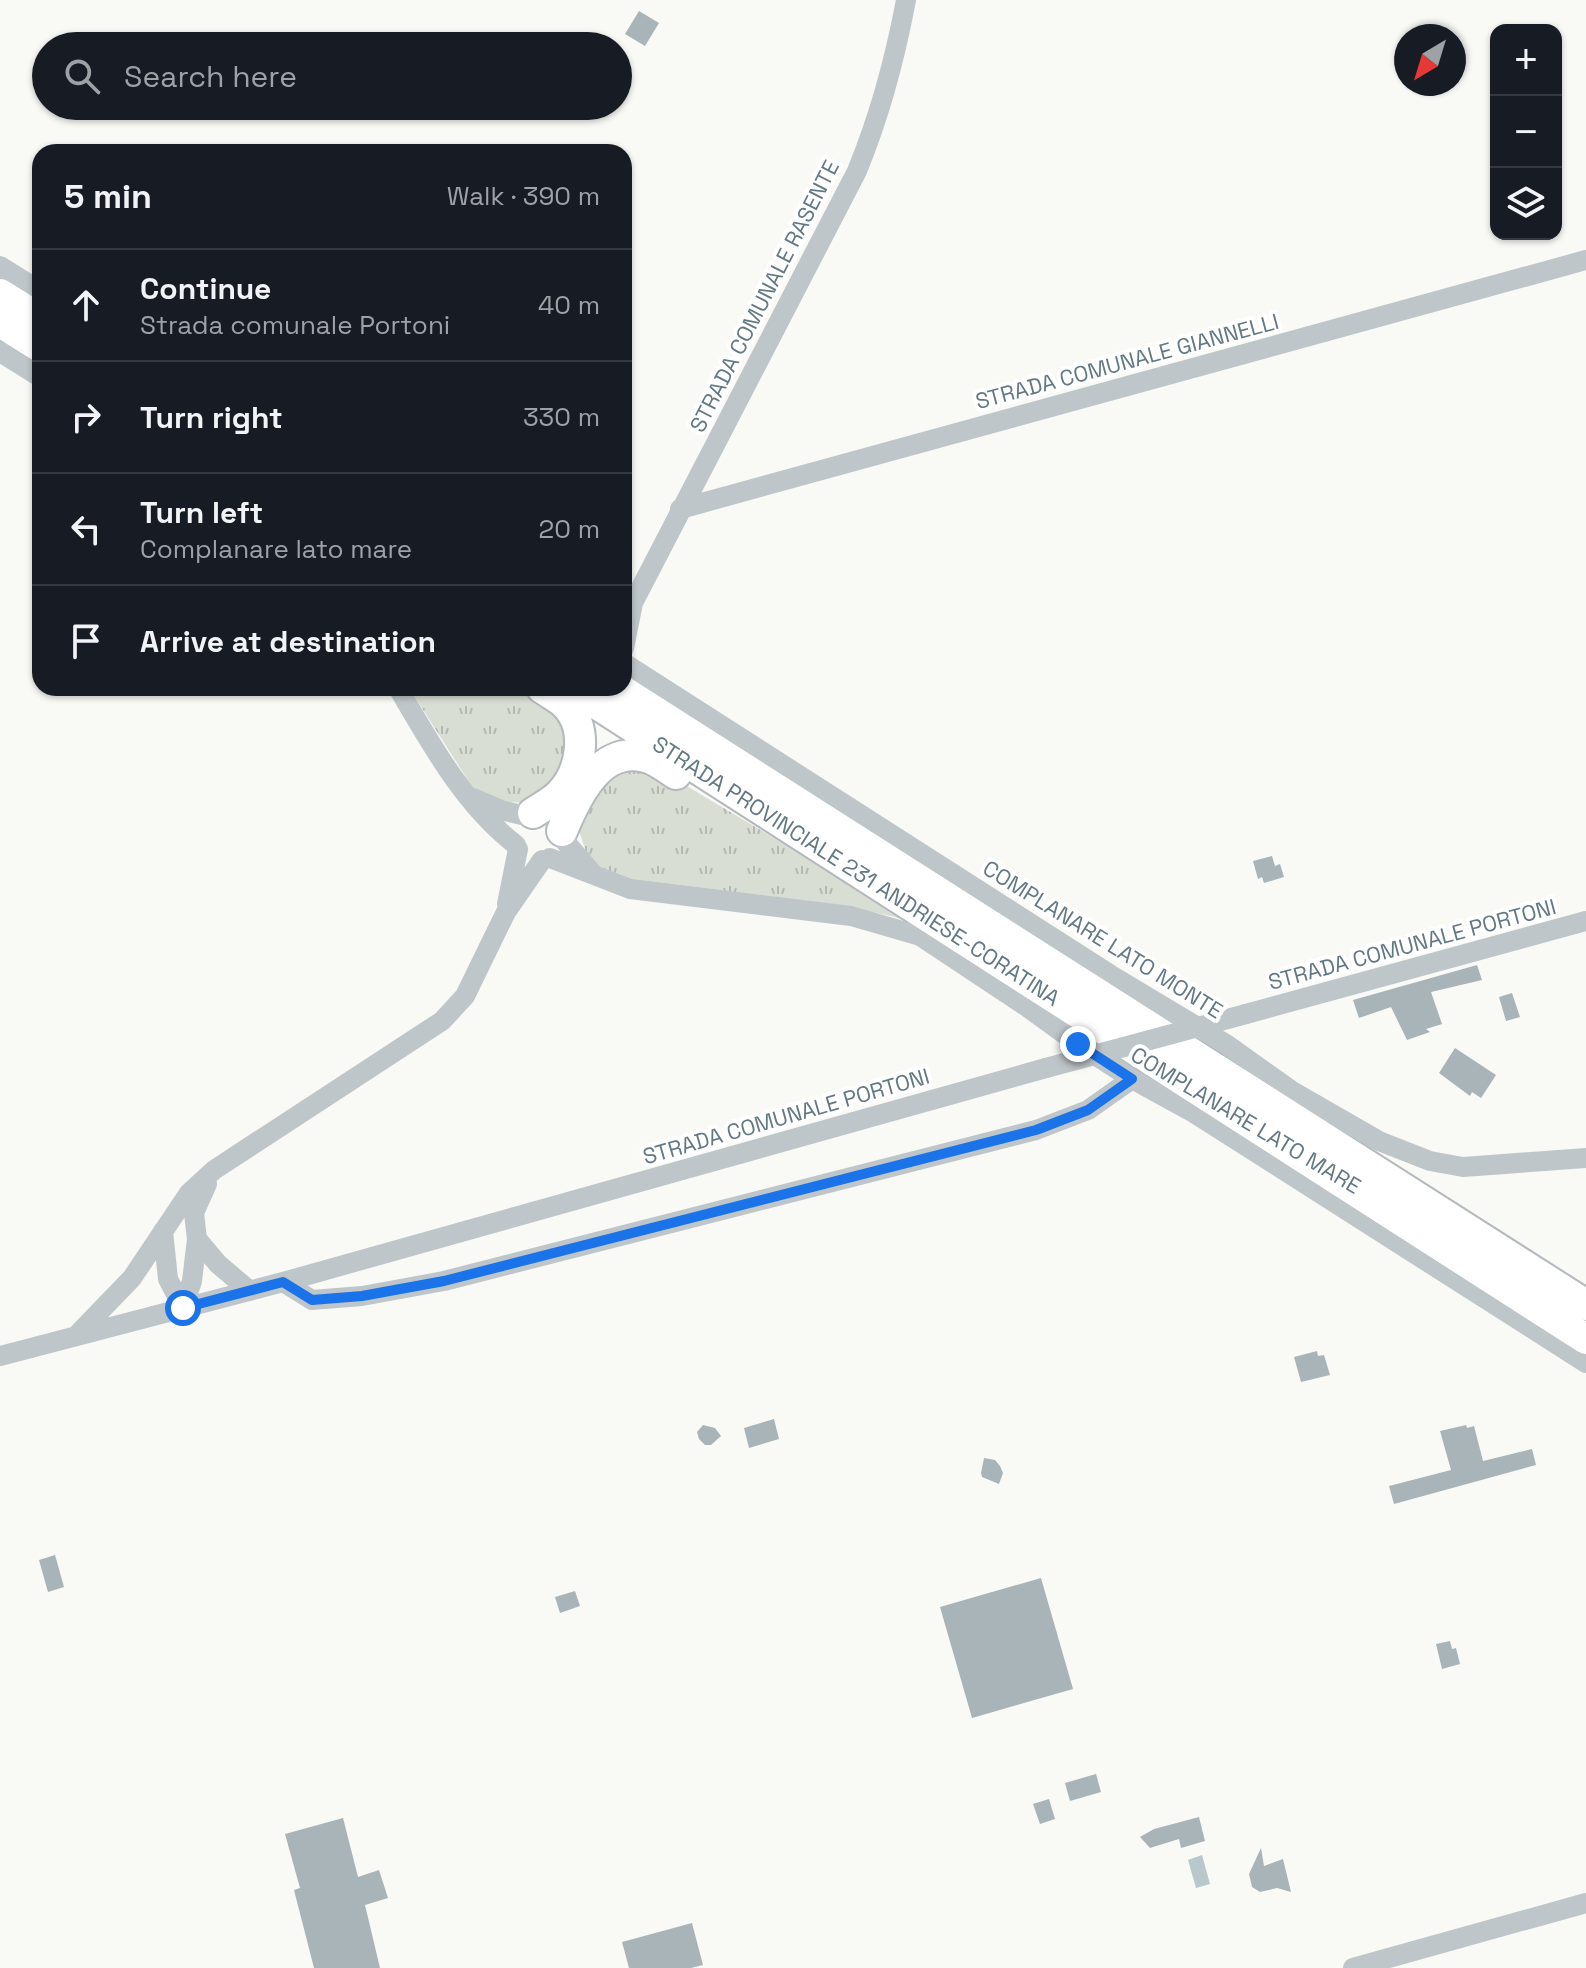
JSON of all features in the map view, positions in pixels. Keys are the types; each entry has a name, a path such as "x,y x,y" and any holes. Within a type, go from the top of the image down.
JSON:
{"highway":[{"path":"0,294 32,314"},
{"path":"0,322 32,342"},
{"path":"530,814 559,795 573,776 580,752 579,729 565,704 554,696"},
{"name":"STRADA PROVINCIALE 231 ANDRIESE-CORATINA","path":"585,696 1586,1339"},
{"name":"STRADA PROVINCIALE 231 ANDRIESE-CORATINA","path":"631,696 1586,1305"},
{"path":"554,847 586,782 607,763 629,756 649,758 762,826 809,839"},
{"path":"1424,1202 1503,1238 1586,1289"}],"street":[{"name":"STRADA COMUNALE RASENTE","path":"632,602 857,171 895,62 906,0"},
{"name":"STRADA COMUNALE GIANNELLI","path":"680,509 1586,260"},
{"path":"0,266 32,286"},
{"path":"0,352 32,372"},
{"name":"COMPLANARE LATO MONTE","path":"632,668 1111,975 1215,1037 1292,1091 1379,1141 1430,1161 1463,1167 1586,1158"},
{"path":"403,696 445,768 499,832 529,858 554,847"},
{"path":"76,1336 132,1278 189,1193 214,1170 442,1021 465,996 506,912 554,847 554,818 548,814 501,810 470,797"},
{"path":"506,912 517,847 515,832 530,814"},
{"name":"COMPLANARE LATO MARE","path":"554,847 596,878 630,889 851,916 905,931 932,943 1132,1079 1207,1121 1586,1363"},
{"name":"STRADA COMUNALE PORTONI","path":"0,1356 283,1282 1046,1068 1586,921"},
{"path":"283,1282 312,1300 362,1296 444,1281 1036,1130 1088,1110 1132,1079"},
{"path":"183,1308 192,1281 197,1239 194,1213 214,1170"},
{"path":"163,1231 168,1279 183,1308"},
{"path":"197,1239 218,1264 250,1291"},
{"path":"1353,1968 1586,1903"}],"green space":[{"path":"414,696 540,696 561,716 569,742 563,766 548,789 524,803 500,801 473,788"},
{"path":"614,768 665,773 923,927 849,907 632,883 599,868 586,852 579,831 581,807"}],"shaded area":[{"path":"1202,1855 1210,1884 1196,1888 1188,1860"}],"building":[{"path":"639,11 659,23 645,46 632,38 632,32 626,32"},
{"path":"1272,856 1275,866 1280,864 1284,877 1264,883 1262,877 1258,879 1253,861"},
{"path":"1477,965 1482,980 1431,992 1442,1024 1426,1029 1430,1032 1407,1040 1391,1007 1359,1018 1353,1000"},
{"path":"1512,993 1520,1017 1506,1021 1499,997"},
{"path":"1455,1048 1496,1075 1481,1098 1472,1092 1470,1096 1439,1073"},
{"path":"1317,1351 1318,1356 1324,1355 1330,1375 1301,1382 1294,1357"},
{"path":"774,1419 779,1439 749,1448 744,1428"},
{"path":"703,1425 715,1428 721,1436 711,1445 705,1445 699,1439 697,1432"},
{"path":"1466,1425 1467,1428 1474,1426 1483,1461 1532,1449 1536,1465 1394,1504 1389,1486 1451,1470 1440,1431"},
{"path":"984,1458 995,1460 1000,1466 1003,1473 999,1484 982,1477"},
{"path":"55,1555 64,1587 48,1592 39,1560"},
{"path":"1041,1578 1073,1689 972,1718 940,1607"},
{"path":"575,1591 580,1606 560,1613 555,1597"},
{"path":"1450,1641 1452,1649 1456,1648 1460,1664 1442,1669 1436,1644"},
{"path":"1096,1774 1101,1792 1070,1801 1065,1783"},
{"path":"1049,1799 1055,1819 1040,1824 1033,1804"},
{"path":"1199,1817 1205,1841 1181,1848 1179,1839 1150,1848 1140,1837 1154,1829"},
{"path":"343,1818 358,1877 379,1870 388,1898 365,1905 380,1968 314,1968 294,1890 300,1888 285,1834"},
{"path":"1261,1848 1264,1866 1283,1859 1291,1892 1277,1888 1260,1892 1252,1887 1249,1874"},
{"path":"692,1923 703,1965 691,1968 629,1968 622,1942"}],"route":[{"path":"183,1308 283,1282 312,1300 362,1296 444,1281 1036,1130 1088,1110 1132,1079 1078,1044"}]}
